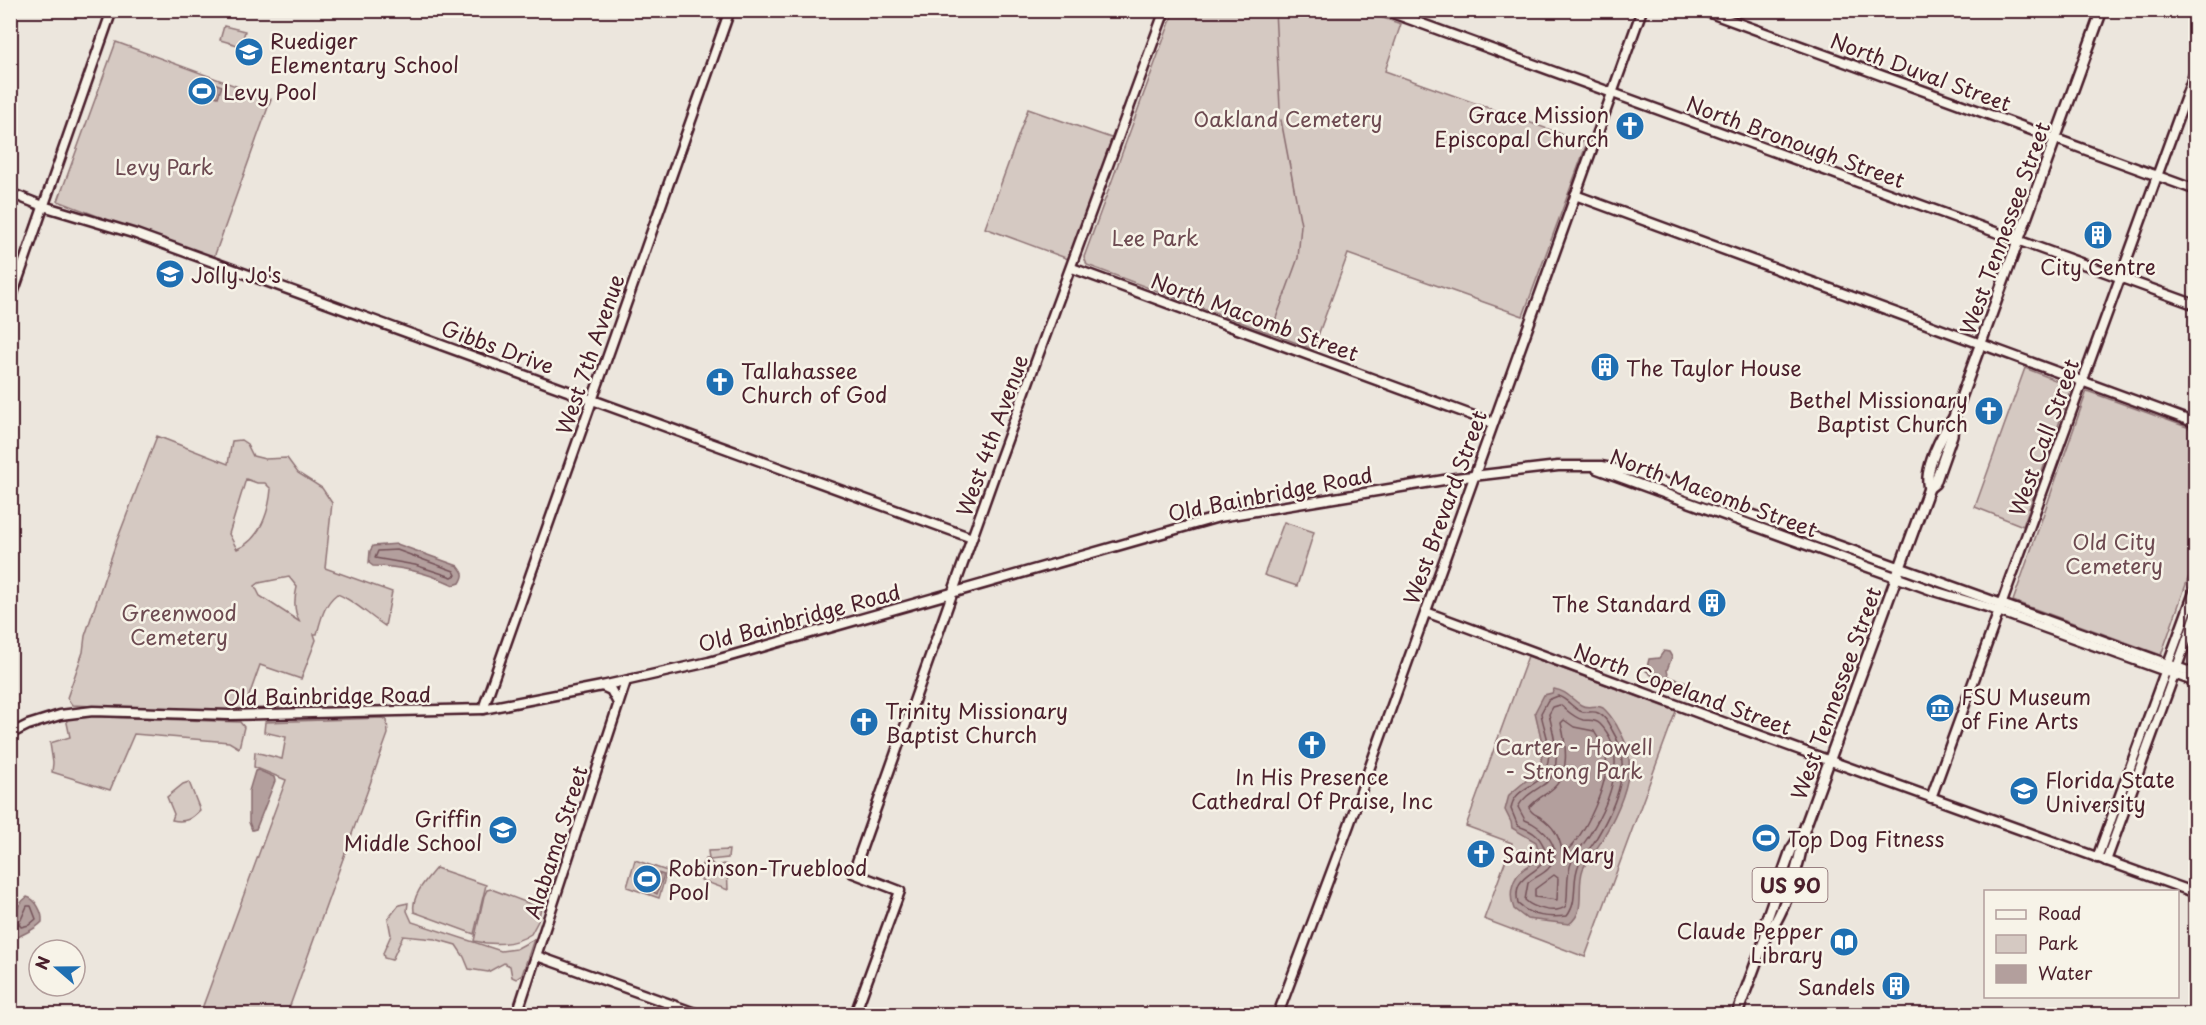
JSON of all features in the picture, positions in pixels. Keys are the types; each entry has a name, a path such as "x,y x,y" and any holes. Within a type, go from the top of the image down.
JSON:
{"main road":[{"name":"West Tennessee Street","path":"1737,1013 1766,936 1766,921 1791,850 1804,830 1830,760 1929,488 1926,480 1943,433 1954,417 2102,10"}],"street":[{"path":"10,302 112,10"},
{"name":"West 7th Avenue","path":"483,710 730,10"},
{"name":"West 4th Avenue","path":"855,1014 900,891 853,873 972,538 1165,10"},
{"name":"North Bronough Street","path":"1384,10 2196,305"},
{"name":"West Brevard Street","path":"1278,1014 1426,612 1642,10"},
{"name":"North Duval Street","path":"1702,10 2196,190"},
{"name":"West Call Street","path":"1931,798 2196,69"},
{"name":"Gibbs Drive","path":"10,193 43,206 144,237 972,538"},
{"path":"1575,195 2196,423"},
{"name":"North Macomb Street","path":"1072,268 1493,423"},
{"name":"Old Bainbridge Road","path":"10,734 52,717 93,711 229,715 483,710 709,662 1219,517 1474,476 1558,466 1590,466"},
{"name":"North Macomb Street","path":"1590,466 1612,467 1637,473 1898,572 2171,669"},
{"path":"2097,858 2113,827 2155,713 2187,623 2196,587"},
{"name":"North Copeland Street","path":"1426,612 2196,893"},
{"path":"2187,623 2196,615"},
{"path":"2171,669 2196,674"},
{"path":"2171,669 2196,682"},
{"name":"Alabama Street","path":"517,1014 626,681"},
{"path":"603,686 611,690 618,703"},
{"path":"2106,861 2113,827"},
{"path":"537,956 698,1014"}],"green space":[{"name":"Oakland Cemetery","path":"1174,11 1363,11 1401,24 1385,71 1587,143 1523,316 1348,254 1313,349 1087,265 1084,257"},
{"path":"224,26 245,31 241,46 220,40"},
{"name":"Levy Park","path":"116,42 271,99 213,260 58,201"},
{"path":"1028,109 1114,139 1071,260 985,228"},
{"path":"2025,368 2070,386 2070,392 2023,526 1975,507"},
{"name":"Old City Cemetery","path":"2087,391 2195,430 2195,559 2161,655 2013,601"},
{"name":"Greenwood Cemetery","path":"157,436 228,464 232,441 241,440 247,444 253,456 265,459 287,458 298,473 322,488 332,503 325,568 392,592 385,626 337,594 326,607 317,634 314,634 316,640 301,679 260,665 244,710 199,711 72,705 67,698 116,543","holes":["246,479 265,483 271,489 270,498 262,524 257,532 245,545 237,549 229,534","289,577 297,587 295,605 300,622 260,596 255,586 259,583"]},
{"path":"1284,522 1314,532 1297,586 1264,575"},
{"name":"Carter - Howell - Strong Park","path":"1528,656 1676,711 1585,957 1484,919 1512,843 1466,826"},
{"path":"77,716 240,722 244,727 239,748 229,742 134,734 110,790 52,772 50,743 70,737 66,718"},
{"path":"383,718 387,720 388,734 287,1014 200,1014 286,780 254,767 255,752 282,759 286,737 264,732 265,722"},
{"path":"189,782 200,810 188,820 172,820 174,814 167,797"},
{"path":"729,850 728,858 709,860 715,867 727,865 728,890 701,880 700,869 706,859 709,859 708,851"},
{"name":"Robinson-Trueblood Pool","path":"635,860 667,871 659,898 627,887"},
{"path":"436,868 486,885 474,934 414,912 417,894"},
{"path":"491,889 541,908 538,921 531,934 525,938 504,943 474,941 484,896 487,890"},
{"path":"408,903 407,911 412,922 501,951 516,949 534,939 522,975 516,979 512,977 510,966 504,963 488,972 469,969 456,945 435,939 403,936 392,960 384,958 383,953 391,935 388,919 399,905"}],"water":[{"path":"203,79 222,86 218,97 198,91"},
{"path":"397,544 458,566 462,570 463,578 460,583 454,585 414,571 373,566 369,563 373,546"},
{"path":"1664,651 1669,652 1672,657 1667,670 1668,675 1691,683 1687,690 1669,688 1646,671 1649,659 1659,658"},
{"path":"1554,689 1566,693 1584,706 1603,708 1614,721 1625,741 1629,762 1629,773 1619,808 1583,869 1578,913 1569,924 1527,919 1514,909 1511,892 1514,881 1540,855 1536,842 1512,828 1505,810 1509,795 1540,769 1543,747 1535,712 1544,695 1552,693"},
{"path":"258,770 274,777 275,781 256,829 252,830 249,822 249,791 255,771"},
{"path":"643,873 649,877 658,873 664,875 657,894 653,892 653,887 647,888 643,885 641,880"},
{"path":"27,897 33,900 38,907 42,922 11,942 14,917 19,906"}],"waterway":[{"path":"1275,10 1280,108"},
{"path":"1272,329 1298,258 1301,225 1281,120"}],"place":[{"name":"Ruediger Elementary School","path":"249,52"},
{"name":"Levy Pool","path":"202,91"},
{"name":"Grace Mission Episcopal Church","path":"1630,126"},
{"name":"City Centre","path":"2098,235"},
{"name":"Jolly Jo's","path":"170,274"},
{"name":"The Taylor House","path":"1605,367"},
{"name":"Tallahassee Church of God","path":"720,382"},
{"name":"Bethel Missionary Baptist Church","path":"1989,411"},
{"name":"The Standard","path":"1712,603"},
{"name":"FSU Museum of Fine Arts","path":"1940,708"},
{"name":"Trinity Missionary Baptist Church","path":"864,722"},
{"name":"In His Presence Cathedral Of Praise, Inc","path":"1312,745"},
{"name":"Florida State University","path":"2024,791"},
{"name":"Griffin Middle School","path":"503,830"},
{"name":"Top Dog Fitness","path":"1766,838"},
{"name":"Saint Mary","path":"1481,854"},
{"name":"Robinson-Trueblood Pool","path":"647,879"},
{"name":"Claude Pepper Library","path":"1844,942"},
{"name":"Sandels","path":"1896,986"}],"park label":[{"name":"Lee Park","path":"1155,237"}]}
